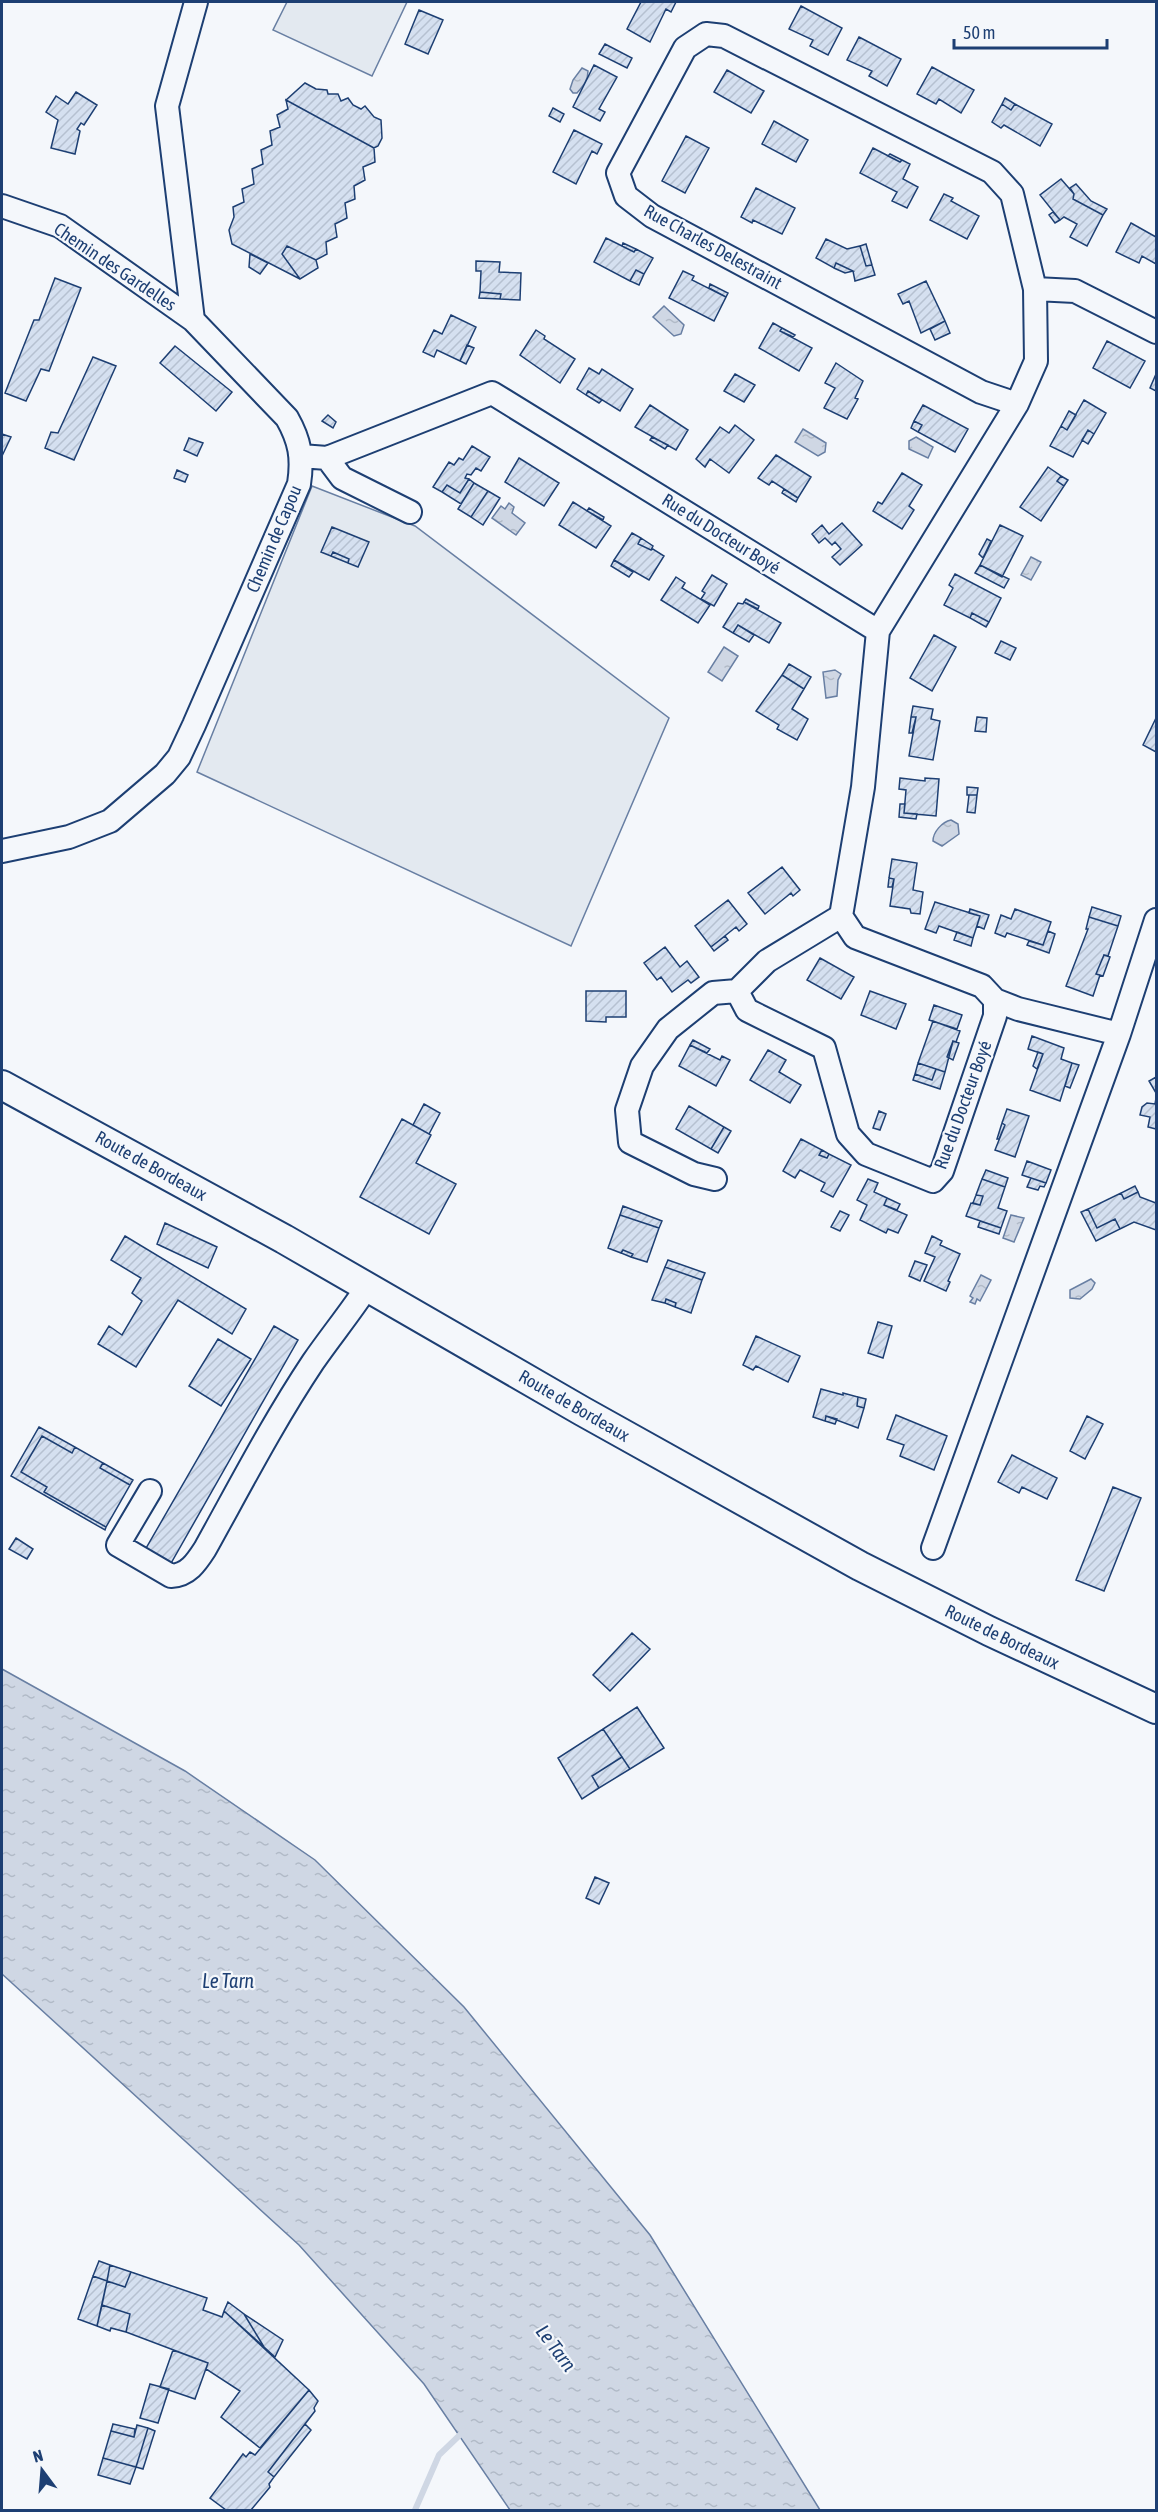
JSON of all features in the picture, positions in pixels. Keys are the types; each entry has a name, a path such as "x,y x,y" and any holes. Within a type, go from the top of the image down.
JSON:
{"main road":[{"name":"Route de Bordeaux","path":"2,1085 284,1239 693,1474 860,1566 989,1631 1156,1708"}],"street":[{"path":"193,320 167,106 196,2"},
{"name":"Rue Charles Delestraint","path":"878,631 1017,404 1036,362 1035,289 1012,194 992,172 724,36 706,34 685,48 618,173 626,196 652,216 981,392 1017,404"},
{"name":"Chemin des Gardelles","path":"2,206 60,226 193,320"},
{"path":"1035,289 1074,291 1156,332"},
{"name":"Chemin de Capou","path":"2,851 69,837 110,821 157,781 179,757 291,504 298,484 302,456 297,437 287,418 193,320"},
{"name":"Rue du Docteur Boyé","path":"302,456 327,458 492,393 878,631"},
{"path":"327,458 342,478 410,512"},
{"path":"878,631 863,787 841,916 855,937 982,986 995,1000 1018,1009 1119,1034"},
{"path":"715,1179 694,1174 630,1142 627,1110 642,1066 668,1029 713,993 736,991 767,961 841,916"},
{"path":"933,1548 1119,1034 1156,920"},
{"name":"Rue du Docteur Boyé","path":"736,991 747,1010 824,1048 848,1134 866,1154 933,1180 942,1171 995,1016 995,1000"},
{"path":"150,1491 118,1545 171,1576 181,1575 190,1569 205,1549 279,1417 314,1360 345,1321 367,1287"}],"shaded area":[{"path":"287,2 407,2 372,76 273,30"},
{"path":"312,486 415,526 669,718 571,946 197,772"}],"water":[{"path":"582,68 588,71 587,78 577,93 573,93 570,89 573,80"},
{"path":"664,306 684,325 681,334 674,336 653,317"},
{"path":"803,429 826,443 825,452 818,456 795,442"},
{"path":"916,437 933,447 928,458 909,449 909,441"},
{"path":"509,503 514,507 512,513 525,523 516,535 492,518 501,506 505,509"},
{"path":"1031,557 1041,562 1031,580 1021,575"},
{"path":"724,647 738,656 722,681 708,672"},
{"path":"835,670 841,674 838,680 837,696 826,698 823,672"},
{"path":"951,820 958,824 959,834 942,846 933,841 939,828"},
{"path":"1011,1215 1024,1218 1014,1242 1003,1238"},
{"path":"981,1275 991,1280 980,1301 977,1299 975,1304 970,1302 973,1298 970,1296"},
{"path":"1091,1279 1095,1283 1092,1289 1080,1299 1070,1298 1070,1290"},
{"name":"Le Tarn","path":"2,1669 185,1771 315,1860 464,2007 650,2235 820,2510 510,2510 424,2384 299,2245 2,1974"}],"building":[{"path":"641,2 676,2 671,12 666,9 650,42 627,29"},
{"path":"801,6 842,28 828,55 810,46 813,40 789,29"},
{"path":"419,10 443,20 428,54 405,44"},
{"path":"859,37 901,59 887,86 869,76 872,71 847,60"},
{"path":"605,44 632,58 627,68 599,54"},
{"path":"594,65 617,77 599,109 605,112 600,121 573,107"},
{"path":"932,67 974,90 961,113 939,99 936,104 917,94"},
{"path":"727,70 764,91 751,113 714,92"},
{"path":"305,83 316,89 327,90 328,94 338,94 341,101 348,98 353,105 361,109 365,106 374,117 381,120 382,138 378,146 374,148 286,100"},
{"path":"76,92 97,105 84,125 81,123 77,129 80,131 75,154 51,148 58,120 46,112 56,96 68,104"},
{"path":"1005,98 1015,104 1011,110 1002,104"},
{"path":"286,100 374,148 375,162 363,167 365,180 354,186 355,199 345,203 347,218 335,224 337,237 326,242 327,254 316,260 287,246 282,254 300,279 232,244 229,230 234,217 233,207 244,202 242,189 254,184 252,169 263,164 261,150 272,145 270,131 280,127 277,115 288,109"},
{"path":"1002,104 1011,110 1015,104 1052,124 1040,146 1004,125 1001,128 992,122"},
{"path":"553,108 564,114 560,122 549,116"},
{"path":"774,121 808,140 796,162 762,144"},
{"path":"574,130 602,144 597,154 592,151 576,184 553,172"},
{"path":"686,136 709,148 685,193 662,181"},
{"path":"873,148 900,162 902,160 910,164 903,179 918,187 907,208 892,201 897,192 860,173"},
{"path":"890,154 902,160 900,162 888,156"},
{"path":"1061,179 1074,194 1073,199 1103,215 1087,246 1070,237 1077,224 1064,217 1060,220 1040,195"},
{"path":"1076,184 1091,201 1107,209 1103,215 1073,199 1074,194 1070,188"},
{"path":"756,188 795,208 782,234 753,220 752,223 741,217"},
{"path":"944,194 953,198 951,201 979,216 967,239 930,220"},
{"path":"1053,212 1060,220 1055,223 1049,215"},
{"path":"1131,223 1156,237 1156,264 1142,256 1139,263 1116,252"},
{"path":"606,238 634,252 636,249 653,258 644,274 636,270 630,281 594,262"},
{"path":"826,239 847,249 860,246 866,266 872,265 875,275 855,281 853,271 836,263 834,268 816,258"},
{"path":"623,243 636,249 634,252 622,246"},
{"path":"866,244 872,265 866,266 860,246"},
{"path":"287,246 316,260 318,268 300,279 282,254"},
{"path":"250,254 268,263 260,274 249,267"},
{"path":"476,261 500,262 499,272 521,273 520,300 500,299 501,294 480,292 481,271 476,271"},
{"path":"836,263 853,271 845,273 834,268"},
{"path":"636,270 644,274 639,285 630,281"},
{"path":"683,271 694,276 692,280 726,297 714,321 669,298"},
{"path":"55,278 81,288 49,371 41,369 26,401 5,393 34,320 39,320"},
{"path":"926,281 945,321 921,333 909,301 903,304 898,294"},
{"path":"710,284 728,293 726,297 709,288"},
{"path":"480,292 501,294 500,299 479,298"},
{"path":"451,315 476,327 460,361 437,350 434,357 423,352 434,330 442,334"},
{"path":"945,321 950,333 935,340 930,329"},
{"path":"773,323 782,328 780,331 812,348 799,371 759,348"},
{"path":"782,328 795,335 793,337 780,331"},
{"path":"536,330 545,336 544,339 575,359 560,383 520,355"},
{"path":"1107,341 1145,361 1130,388 1093,368"},
{"path":"467,345 474,348 466,364 460,361"},
{"path":"175,346 232,392 216,411 160,363"},
{"path":"93,357 116,366 74,460 45,448 51,432 58,433"},
{"path":"836,363 863,381 855,398 858,399 847,419 824,408 835,388 825,383"},
{"path":"589,368 599,374 602,369 633,389 620,411 588,391 586,395 577,389"},
{"path":"735,374 755,385 744,402 724,391"},
{"path":"1156,374 1156,391 1150,388"},
{"path":"588,391 602,400 599,403 586,395"},
{"path":"1084,400 1106,413 1094,434 1088,430 1073,457 1050,446 1061,426 1067,430"},
{"path":"650,405 688,430 676,450 635,427"},
{"path":"923,405 968,429 955,452 918,432 922,425 914,421"},
{"path":"1069,411 1076,415 1067,430 1061,426"},
{"path":"328,415 336,422 333,428 322,421"},
{"path":"914,421 922,425 918,432 911,428"},
{"path":"735,425 754,440 729,473 710,459 705,467 696,459 720,427 729,433"},
{"path":"1088,430 1094,434 1088,444 1082,440"},
{"path":"2,434 11,437 2,456"},
{"path":"652,437 668,445 665,449 650,440"},
{"path":"189,438 203,443 197,456 184,450"},
{"path":"472,446 490,457 481,471 476,468 471,475 467,474 465,478 469,479 460,493 447,485 442,492 433,487 449,462 454,465 459,458 463,460"},
{"path":"776,455 811,477 798,498 772,481 769,485 758,478"},
{"path":"519,458 559,483 544,506 505,482"},
{"path":"1048,467 1061,476 1057,481 1064,486 1041,521 1020,507"},
{"path":"177,470 188,475 185,482 174,478"},
{"path":"902,473 922,485 909,506 914,510 902,529 873,511 878,502 882,504"},
{"path":"1061,476 1068,480 1064,486 1057,481"},
{"path":"469,479 474,483 461,504 442,492 447,485 460,493"},
{"path":"474,483 488,491 471,517 458,509"},
{"path":"784,489 798,498 796,502 782,493"},
{"path":"488,491 500,498 483,525 471,517"},
{"path":"573,502 611,526 596,548 559,525"},
{"path":"589,508 604,517 603,520 587,511"},
{"path":"842,523 862,545 840,565 832,557 841,549 835,542 832,545 825,538 819,543 812,534 822,525 829,534"},
{"path":"1000,525 1023,536 1002,577 980,565"},
{"path":"332,527 369,542 358,567 348,563 349,559 333,552 331,556 321,552"},
{"path":"632,533 641,538 638,544 664,556 649,580 614,560"},
{"path":"641,538 653,546 651,550 638,544"},
{"path":"987,539 991,541 983,558 979,554"},
{"path":"333,552 349,559 348,563 331,556"},
{"path":"614,560 633,572 629,577 611,566"},
{"path":"980,565 1009,579 1004,588 975,573"},
{"path":"955,574 1001,598 989,622 972,613 970,618 944,605 953,588 949,585"},
{"path":"712,575 727,584 714,606 701,599 705,593 702,591"},
{"path":"676,577 685,583 682,588 710,605 698,623 661,600"},
{"path":"746,599 759,606 758,609 744,602"},
{"path":"744,602 781,623 769,643 738,625 733,633 723,627 738,603 743,604"},
{"path":"972,613 989,622 986,627 970,618"},
{"path":"738,625 754,635 749,642 733,633"},
{"path":"934,635 956,647 932,691 910,678"},
{"path":"1001,641 1016,648 1010,660 995,653"},
{"path":"789,664 811,677 804,689 782,675"},
{"path":"782,675 804,689 792,709 808,719 797,740 777,729 779,725 756,711"},
{"path":"913,706 933,709 931,719 940,721 933,760 909,756 916,717 911,717"},
{"path":"911,717 916,717 912,733 909,733"},
{"path":"977,717 987,718 986,732 975,731"},
{"path":"1156,718 1156,752 1143,745"},
{"path":"900,778 925,781 925,778 939,779 936,816 904,813 906,790 899,789"},
{"path":"967,787 978,788 977,795 967,795"},
{"path":"969,795 977,795 975,813 967,812"},
{"path":"900,804 905,804 904,813 917,814 916,819 899,817"},
{"path":"892,859 917,863 913,890 923,892 920,914 911,913 910,909 890,906 894,879 889,878"},
{"path":"782,867 800,890 793,896 791,893 765,914 748,893"},
{"path":"889,878 894,879 892,887 888,887"},
{"path":"728,900 747,924 739,931 736,927 711,947 695,926"},
{"path":"935,902 980,916 973,938 939,926 936,933 925,929"},
{"path":"1092,907 1121,916 1118,926 1089,917"},
{"path":"970,909 989,915 984,929 977,926 980,916 969,913"},
{"path":"1015,909 1051,922 1043,945 1007,933 1005,937 995,933 1001,915 1011,919"},
{"path":"1089,917 1118,926 1108,956 1104,955 1096,974 1100,975 1093,996 1066,986 1088,929 1086,929"},
{"path":"1048,931 1055,934 1049,953 1027,945 1029,941 1043,945"},
{"path":"957,932 973,938 971,946 954,940"},
{"path":"725,936 728,940 714,951 711,947"},
{"path":"665,947 680,967 687,961 699,977 691,983 688,980 672,992 661,977 657,980 644,963"},
{"path":"1104,955 1110,957 1103,976 1096,974"},
{"path":"820,958 854,977 841,999 807,980"},
{"path":"586,991 626,991 626,1017 606,1017 606,1022 586,1021"},
{"path":"870,991 906,1004 896,1029 861,1015"},
{"path":"934,1005 962,1015 957,1029 929,1020"},
{"path":"933,1021 960,1031 956,1042 953,1041 945,1072 918,1063"},
{"path":"1032,1036 1064,1048 1061,1059 1072,1063 1060,1101 1030,1090 1043,1054 1028,1049"},
{"path":"693,1040 710,1049 707,1053 690,1045"},
{"path":"953,1041 959,1043 953,1060 947,1057"},
{"path":"690,1045 720,1060 722,1056 730,1060 716,1086 679,1066"},
{"path":"768,1050 786,1060 779,1072 801,1085 790,1103 750,1080"},
{"path":"1038,1052 1043,1054 1037,1069 1033,1066"},
{"path":"918,1063 936,1069 932,1080 915,1074"},
{"path":"1072,1063 1079,1065 1070,1088 1065,1086"},
{"path":"936,1069 945,1072 940,1089 913,1080 915,1074 932,1080"},
{"path":"1156,1077 1156,1093 1149,1081"},
{"path":"1156,1098 1156,1129 1148,1127 1150,1117 1140,1115 1142,1107 1147,1103 1155,1104"},
{"path":"424,1104 440,1113 429,1134 413,1125"},
{"path":"689,1106 724,1127 711,1149 676,1129"},
{"path":"1007,1109 1029,1116 1015,1157 995,1150 1005,1125 1002,1123"},
{"path":"879,1111 886,1114 880,1130 873,1128"},
{"path":"402,1119 431,1135 416,1163 456,1184 429,1234 360,1197"},
{"path":"1002,1123 1005,1125 997,1139"},
{"path":"724,1127 731,1131 718,1153 711,1149"},
{"path":"801,1139 822,1150 819,1155 827,1158 829,1154 851,1165 833,1197 821,1191 825,1183 800,1170 795,1178 783,1171"},
{"path":"822,1150 829,1154 827,1158 819,1155"},
{"path":"1027,1161 1051,1170 1046,1183 1022,1175"},
{"path":"986,1170 1008,1178 1005,1187 982,1179"},
{"path":"1031,1178 1046,1183 1044,1187 1040,1186 1038,1190 1027,1187"},
{"path":"868,1179 878,1183 874,1192 887,1198 884,1205 907,1215 898,1233 888,1229 886,1233 860,1220 867,1205 857,1200"},
{"path":"982,1179 1005,1187 998,1208 1007,1211 1001,1228 966,1216 971,1203 980,1205 983,1196 976,1195"},
{"path":"1135,1186 1138,1192 1124,1199 1121,1193"},
{"path":"1138,1192 1140,1197 1156,1203 1156,1230 1134,1222 1120,1229 1115,1219 1097,1228 1088,1209 1121,1193 1124,1199"},
{"path":"976,1195 983,1196 980,1205 973,1203"},
{"path":"887,1198 900,1204 897,1210 884,1205"},
{"path":"623,1206 662,1221 659,1228 620,1215"},
{"path":"1088,1209 1097,1228 1115,1219 1120,1229 1096,1241 1081,1212"},
{"path":"840,1211 849,1215 840,1231 831,1227"},
{"path":"620,1215 659,1228 647,1262 631,1257 633,1254 623,1250 621,1253 608,1248"},
{"path":"980,1221 1001,1228 999,1234 978,1227"},
{"path":"165,1223 217,1247 208,1268 157,1244"},
{"path":"125,1236 246,1309 232,1334 178,1300 136,1367 98,1344 109,1326 122,1335 142,1301 132,1293 141,1278 111,1260"},
{"path":"932,1236 942,1241 940,1245 960,1254 946,1291 924,1281 935,1257 925,1253"},
{"path":"623,1250 633,1254 631,1257 621,1253"},
{"path":"668,1260 705,1273 702,1280 665,1267"},
{"path":"915,1261 927,1265 920,1281 909,1276"},
{"path":"665,1267 702,1280 691,1313 675,1307 676,1303 666,1299 665,1303 652,1300"},
{"path":"666,1299 676,1303 675,1307 665,1303"},
{"path":"878,1322 892,1326 883,1358 868,1353"},
{"path":"274,1326 298,1340 170,1565 145,1550"},
{"path":"756,1336 800,1356 788,1382 756,1366 753,1370 743,1365"},
{"path":"218,1339 251,1359 221,1406 189,1386"},
{"path":"821,1389 858,1397 857,1406 864,1408 858,1428 826,1416 825,1421 813,1417"},
{"path":"858,1397 866,1399 864,1408 857,1406"},
{"path":"896,1415 947,1436 934,1470 900,1456 904,1445 887,1439"},
{"path":"826,1416 837,1419 835,1424 825,1421"},
{"path":"1087,1416 1103,1424 1085,1459 1070,1451"},
{"path":"39,1427 75,1447 72,1453 42,1436 21,1472 47,1487 44,1492 106,1527 105,1530 11,1476"},
{"path":"42,1436 72,1453 75,1447 103,1463 100,1468 130,1485 106,1527 44,1492 47,1487 21,1472"},
{"path":"1012,1455 1057,1478 1047,1499 1022,1487 1019,1493 998,1482"},
{"path":"103,1463 133,1480 130,1485 100,1468"},
{"path":"1113,1487 1141,1498 1104,1591 1076,1580"},
{"path":"16,1538 33,1549 27,1559 9,1549"},
{"path":"632,1633 650,1649 610,1691 593,1675"},
{"path":"637,1707 664,1748 630,1769 603,1729"},
{"path":"603,1729 622,1757 592,1776 599,1788 582,1799 558,1758"},
{"path":"622,1757 630,1769 599,1788 592,1776"},
{"path":"595,1877 609,1883 599,1904 586,1898"},
{"path":"99,2261 110,2265 107,2281 93,2276"},
{"path":"110,2265 131,2272 125,2287 107,2281"},
{"path":"131,2272 207,2298 203,2310 222,2317 224,2311 309,2390 260,2448 221,2417 240,2391 206,2369 208,2363 126,2332 130,2314 102,2305 107,2281 125,2287"},
{"path":"93,2276 107,2281 97,2326 78,2319"},
{"path":"228,2302 244,2314 264,2347 224,2311"},
{"path":"102,2305 130,2314 126,2332 111,2328 110,2331 97,2326"},
{"path":"244,2314 283,2340 275,2357 264,2347"},
{"path":"173,2350 208,2363 195,2399 160,2387"},
{"path":"150,2384 169,2389 158,2423 140,2418"},
{"path":"309,2390 318,2401 314,2408 315,2411 268,2472 274,2477 269,2484 270,2487 251,2510 226,2510 210,2498 243,2454 246,2457 250,2452 255,2455"},
{"path":"113,2424 135,2429 134,2437 111,2431"},
{"path":"305,2424 311,2430 274,2477 268,2472"},
{"path":"137,2425 148,2428 136,2467 103,2458 111,2431 134,2437"},
{"path":"148,2428 155,2431 143,2469 136,2467"},
{"path":"103,2458 136,2467 130,2484 98,2475"}],"waterway":[{"path":"415,2510 439,2455 464,2431"}]}
